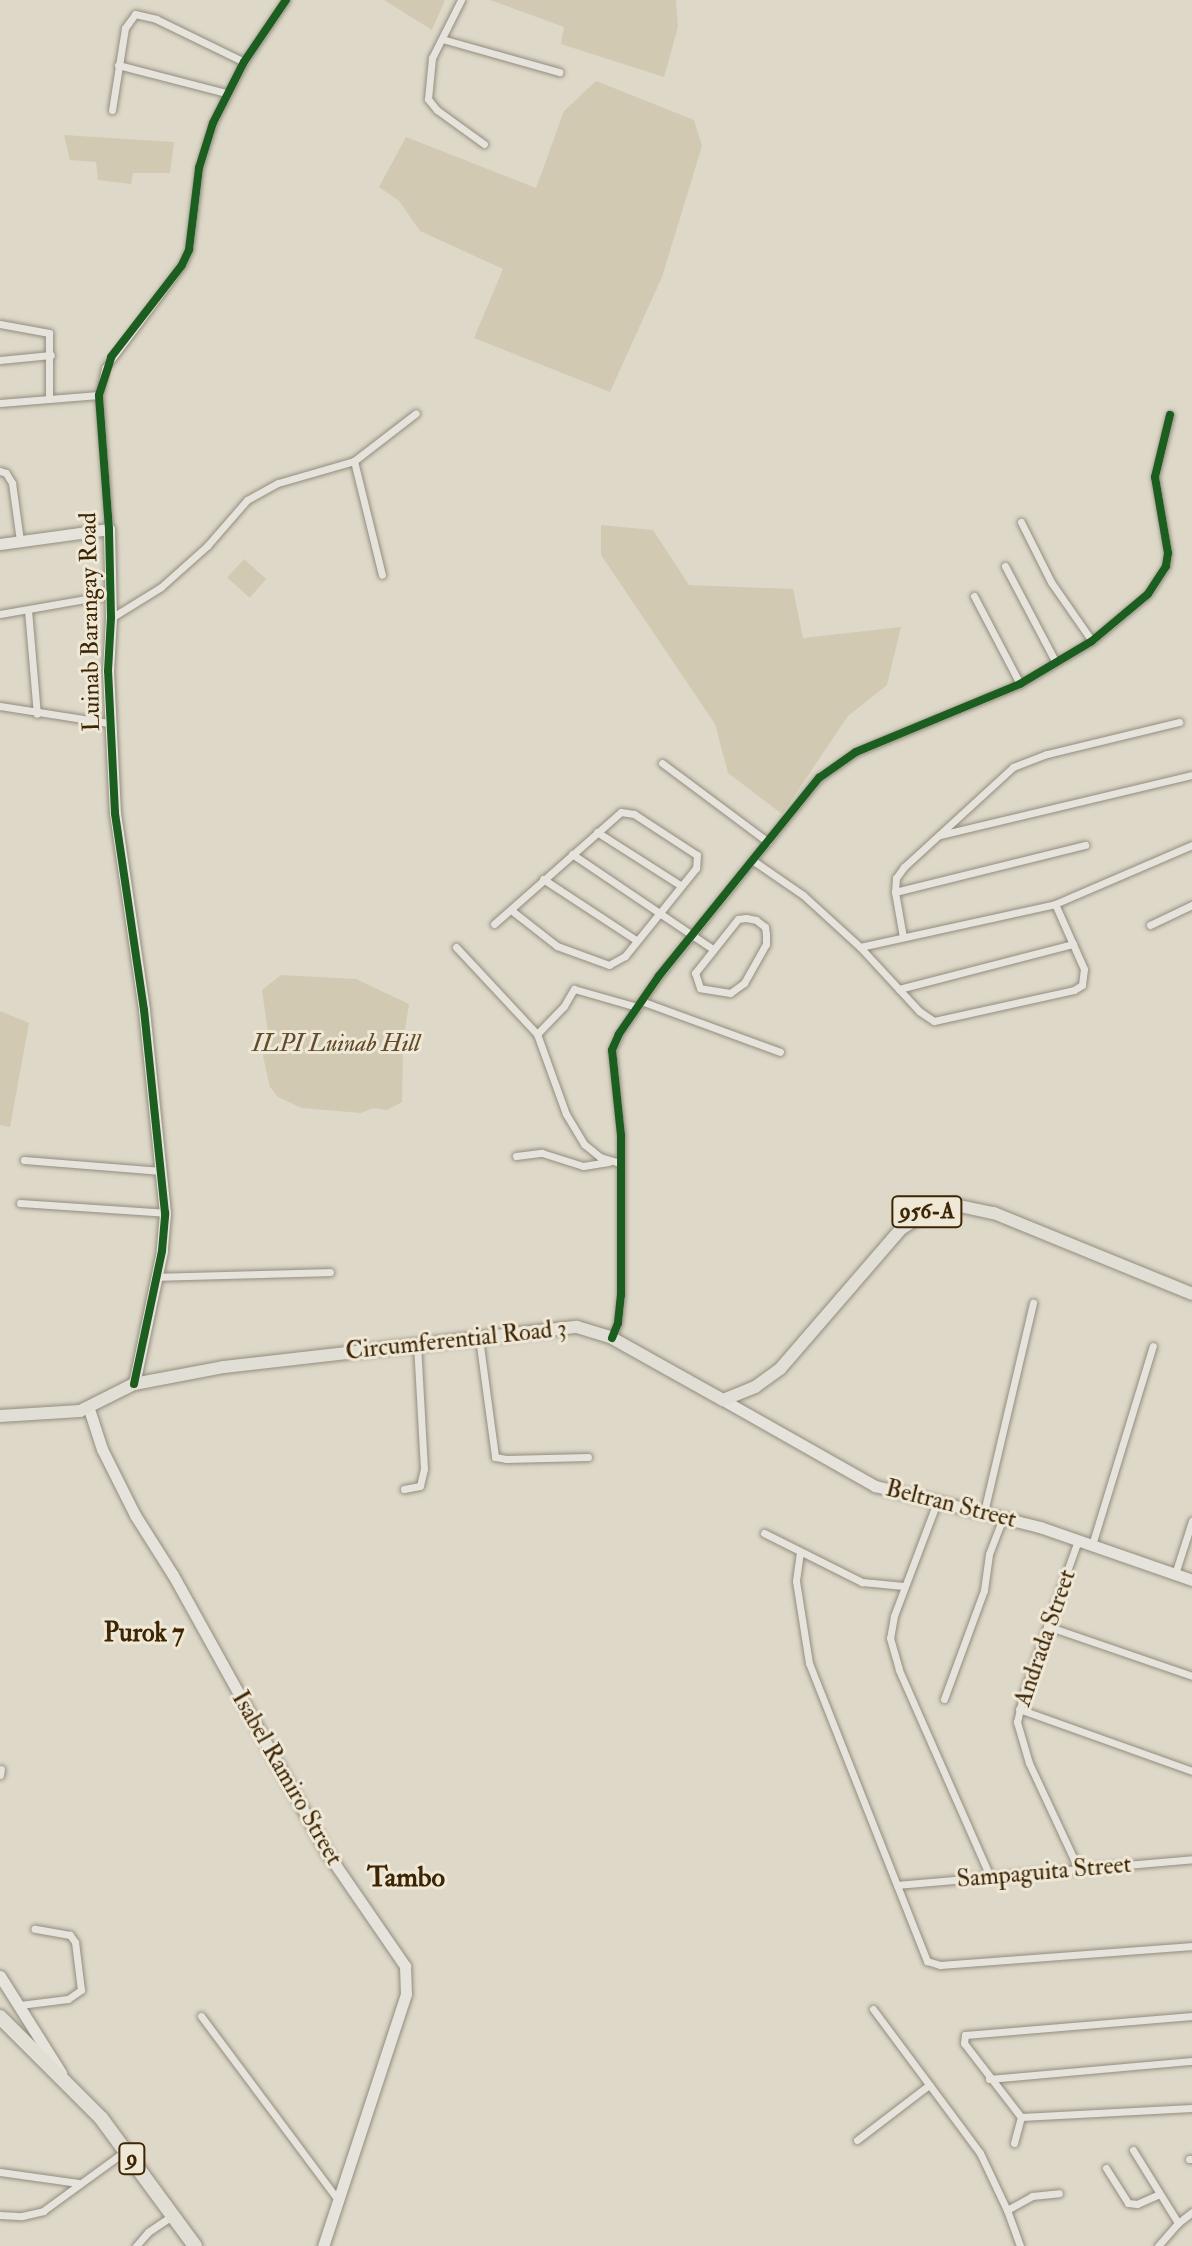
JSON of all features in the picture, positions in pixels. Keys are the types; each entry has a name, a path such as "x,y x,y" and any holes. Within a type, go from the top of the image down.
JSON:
{"highway":[{"name":"9","path":"0,2017 64,2078 126,2151 195,2246"},
{"name":"9","path":"0,2030 64,2078"}],"main road":[{"name":"956-A","path":"723,1400 755,1387 780,1369 901,1229 914,1218 941,1207 968,1206 994,1213 1192,1294"},
{"name":"Circumferential Road 3","path":"0,1416 52,1415 89,1409 134,1384 224,1367 479,1335 577,1327 612,1338 723,1400"}],"street":[{"name":"Luinab Barangay Road","path":"134,1384 162,1251 165,1213 144,1010 123,879 109,723 109,529 99,395 111,357 182,265 189,250 199,168 226,93 286,0"},
{"path":"461,0 432,58 428,99 437,110 484,144"},
{"path":"112,110 128,20 140,13 244,62"},
{"path":"442,39 559,72"},
{"path":"118,65 226,93"},
{"path":"0,324 46,331 50,335 49,399"},
{"path":"0,360 51,355"},
{"path":"0,403 99,395"},
{"path":"111,618 161,587 207,546 247,500 278,483 354,461 416,413"},
{"path":"612,1338 618,1323 621,1295 616,1162 619,1096 612,1050 639,1004 819,778 842,760 1020,684 1092,641 1133,609 1166,566 1168,553 1155,477 1170,415"},
{"path":"354,461 382,575"},
{"path":"0,471 6,473 12,483 20,541"},
{"path":"1021,522 1051,582 1092,641"},
{"path":"0,544 109,529"},
{"path":"1005,566 1055,661"},
{"path":"0,614 109,595"},
{"path":"974,596 1020,684"},
{"path":"28,610 37,714"},
{"path":"0,706 109,723"},
{"path":"903,937 895,892 896,878 997,781 1028,759 1179,722"},
{"path":"662,763 768,842"},
{"path":"938,836 1191,775"},
{"path":"494,924 614,816 627,812 694,851 696,868 617,963 601,964 557,946 511,910"},
{"path":"597,832 680,885"},
{"path":"895,892 1085,845"},
{"path":"860,947 1055,904 1192,845"},
{"path":"572,854 713,949"},
{"path":"755,862 803,895 934,1021 1074,990 1085,979 1055,904"},
{"path":"543,879 636,940"},
{"path":"1150,925 1192,905"},
{"path":"738,919 756,920 765,927 766,944 739,990 718,993 697,984 695,973 713,949 738,919"},
{"path":"899,989 1073,944"},
{"path":"456,947 537,1034 571,1124 590,1150 616,1162"},
{"path":"537,1034 564,1006 574,989 639,1004 780,1052"},
{"path":"516,1156 542,1153 583,1166 616,1162"},
{"path":"24,1160 162,1171"},
{"path":"20,1203 165,1213"},
{"path":"155,1277 330,1272"},
{"path":"984,1512 1033,1303"},
{"path":"479,1335 495,1457 588,1457"},
{"path":"404,1489 420,1486 424,1469 417,1343"},
{"path":"1092,1545 1153,1346"},
{"name":"Beltran Street","path":"723,1400 875,1486 1003,1517 1192,1580"},
{"name":"Isabel Ramiro Street","path":"89,1409 102,1449 135,1515 173,1575 326,1851 405,1966 406,1994 323,2246"},
{"path":"937,1502 890,1627 893,1651 990,1876"},
{"path":"944,1699 984,1590 989,1554 1003,1517"},
{"path":"1175,1574 1192,1521"},
{"path":"764,1533 862,1582 904,1586"},
{"name":"Andrada Street","path":"1078,1540 1017,1722 1029,1763 1078,1868"},
{"path":"800,1552 796,1581 809,1663 923,1955 933,1964 1192,1946"},
{"path":"1047,1626 1192,1676"},
{"path":"1019,1709 1192,1771"},
{"name":"Sampaguita Street","path":"897,1885 1192,1859"},
{"path":"20,2005 68,1999 81,1990 75,1942 70,1935 35,1929"},
{"path":"0,1976 64,2078"},
{"path":"873,2009 980,2153 1020,2246"},
{"path":"201,2016 339,2201"},
{"path":"1021,2117 964,2043 969,2033 1192,2016"},
{"path":"989,2079 1192,2061"},
{"path":"857,2140 929,2085"},
{"path":"1021,2117 1192,2108"},
{"path":"1014,2143 1021,2117"},
{"path":"1133,2150 1178,2223"},
{"path":"0,2215 22,2216 43,2211 126,2151"},
{"path":"1106,2168 1128,2203 1137,2204 1159,2194"},
{"path":"0,2172 78,2183"},
{"path":"1007,2210 1032,2196 1059,2193"},
{"path":"1158,2246 1192,2212"},
{"path":"136,2246 148,2232 173,2215"}],"green space":[{"path":"384,0 445,0 432,30"},
{"path":"490,0 676,0 678,27 664,77 561,44 564,27"},
{"path":"596,81 694,120 702,146 662,277 610,392 474,338 503,269 420,231 399,201 379,187 406,137 536,188 564,111"},
{"path":"64,135 174,142 170,173 133,173 131,184 98,180 96,162 70,160"},
{"path":"601,525 653,530 689,585 793,589 803,638 901,627 887,685 848,716 782,814 728,773 715,724 601,555"},
{"path":"244,559 266,579 250,598 227,578"},
{"name":"ILPI Luinab Hill","path":"281,975 356,979 409,1004 403,1044 402,1102 387,1110 373,1108 361,1113 302,1108 278,1097 270,1087 263,1056 268,1033 262,990"},
{"path":"0,1011 29,1023 10,1127 0,1125"}],"cycle path":[{"path":"134,1384 162,1251 165,1213 144,1010 115,813 108,671 111,618 109,529 99,395 111,357 182,265 189,250 199,168 213,123 244,62 286,0"},
{"path":"612,1338 618,1323 621,1295 621,1135 612,1050 619,1034 659,976 819,778 856,752 1020,684 1092,641 1148,594 1166,566 1168,553 1155,477 1170,415"}],"district":[{"name":"Purok 7","path":"144,1634"},
{"name":"Tambo","path":"406,1878"}]}
